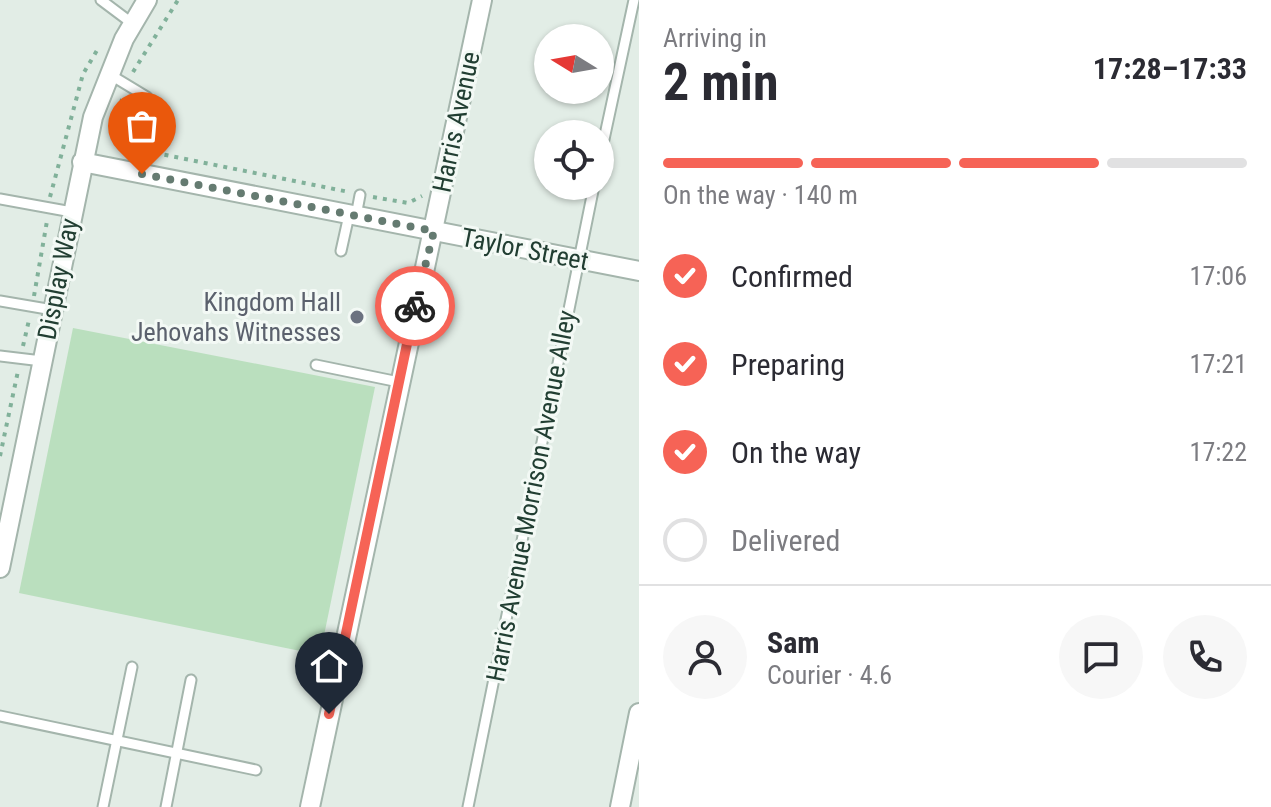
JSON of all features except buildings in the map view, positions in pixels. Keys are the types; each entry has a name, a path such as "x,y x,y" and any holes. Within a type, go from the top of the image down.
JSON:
{"street":[{"name":"Display Way","path":"0,568 8,493 42,361 93,117 109,74 147,0"},
{"name":"Harris Avenue","path":"310,807 482,0"},
{"name":"Taylor Street","path":"82,162 639,271"},
{"path":"620,807 639,713"}],"lane":[{"path":"101,0 133,24"},
{"path":"608,120 634,0"},
{"path":"109,74 147,97"},
{"path":"341,251 360,195"},
{"path":"0,199 72,212"},
{"name":"Harris Avenue Morrison Avenue Alley","path":"468,807 591,200"},
{"path":"0,301 53,310"},
{"path":"0,356 42,361"},
{"path":"316,365 399,382"},
{"path":"103,807 132,667"},
{"path":"166,807 191,680"},
{"path":"0,716 256,770"}],"path":[{"path":"178,0 127,87 115,130 131,148 408,203 425,194 428,186"}],"green space":[{"path":"73,328 375,387 320,655 19,593"}],"way so far":[{"path":"142,174 434,231 426,251 415,306"}],"place":[{"name":"Kingdom Hall Jehovahs Witnesses","path":"357,317"}],"route":[{"path":"329,714 415,306"}]}
